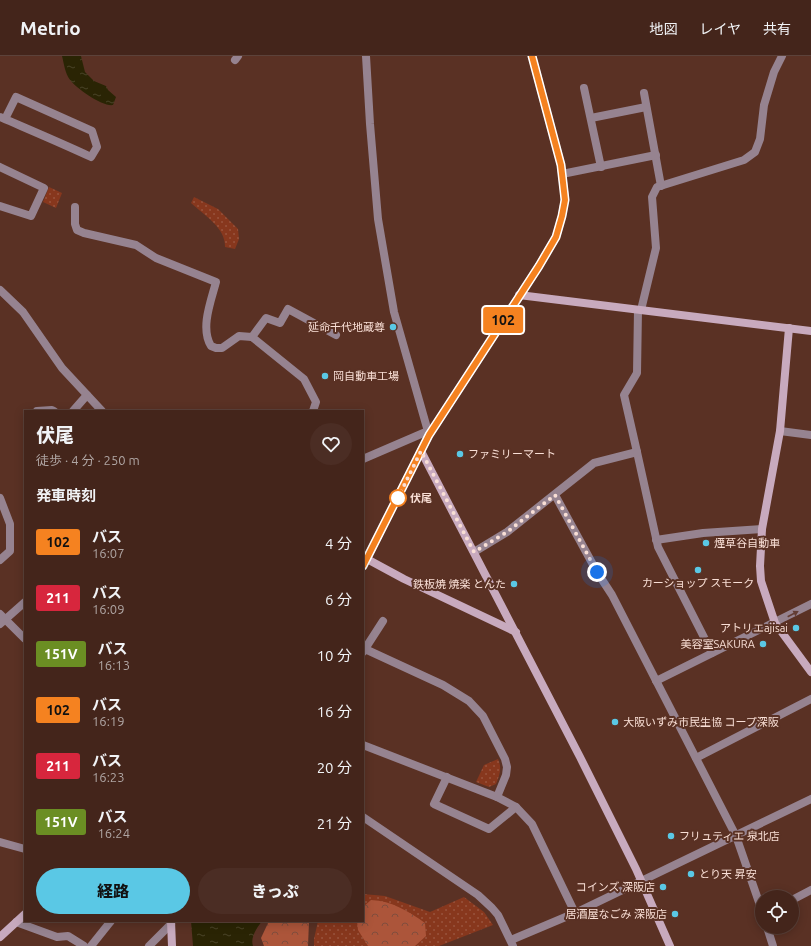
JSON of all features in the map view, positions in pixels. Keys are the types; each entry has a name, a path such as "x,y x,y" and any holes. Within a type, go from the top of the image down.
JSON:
{"street":[{"path":"366,56 378,219 394,312 428,433"},
{"path":"516,632 404,579 365,563 421,451 428,433 539,266 556,237 565,200 562,174 532,56"},
{"path":"712,654 658,547 624,395 637,373 639,310 656,248 652,197 657,187 744,160 755,152 760,139 764,105 774,72 782,56"},
{"path":"584,88 601,167"},
{"path":"644,93 662,186"},
{"path":"16,98 92,131 98,147 91,157 3,118 16,98"},
{"path":"591,118 646,107"},
{"path":"562,174 656,156"},
{"path":"0,167 44,188 31,216 0,206"},
{"path":"75,207 75,224 77,230 136,245 156,258 216,282 206,332 211,346 222,348 239,336 252,337 304,379 316,402 313,410"},
{"path":"0,290 23,312 62,368 101,410"},
{"path":"519,295 811,331"},
{"path":"252,337 266,318 280,324 288,309 336,335"},
{"path":"789,328 780,431 762,530 761,581 775,623 811,672"},
{"path":"74,410 87,395"},
{"path":"780,431 811,435"},
{"path":"364,458 428,433"},
{"path":"421,451 516,632 642,882 670,946"},
{"path":"474,552 507,532 594,463 637,452"},
{"path":"555,495 597,572 612,595 736,836 755,891"},
{"path":"0,498 10,524 10,551 0,560"},
{"path":"656,540 703,532 762,530"},
{"path":"24,603 2,619 24,639"},
{"path":"656,681 811,604"},
{"path":"383,621 364,650 443,685 469,701 483,716 505,759 507,767 506,775 497,797"},
{"path":"696,758 811,699"},
{"path":"364,745 497,797 516,807 532,824 575,913"},
{"path":"447,777 434,804 489,829 516,807"},
{"path":"364,818 478,895 498,915 512,943 642,882 811,799"},
{"path":"0,842 24,849"},
{"path":"799,896 811,890"},
{"path":"0,937 24,915"},
{"path":"16,922 57,937 68,936 84,946"},
{"path":"91,946 110,922"},
{"path":"149,946 171,922"},
{"path":"171,922 172,946"},
{"path":"769,934 773,946"}],"shaded area":[{"path":"49,187 62,193 56,208 43,202"},
{"path":"194,197 218,209 238,229 239,239 235,249 225,247 222,234 218,228 208,217 191,203"},
{"path":"498,759 500,771 496,784 489,787 476,782 484,765"},
{"path":"364,894 385,896 430,912 464,897 484,912 493,925 439,946 314,946 318,922 364,922"}],"green space":[{"path":"371,900 386,902 406,911 425,923 426,936 415,946 368,946 358,930 357,922 364,922 364,906"},
{"path":"269,922 309,922 308,946 264,946 261,938"}],"water":[{"path":"62,56 81,56 85,72 94,81 106,86 108,90 116,97 113,105 97,100 73,84 67,74"},
{"path":"191,922 261,922 253,936 253,946 193,946"}],"bus line":[{"name":"102","path":"364,564 429,435 539,266 556,237 565,200 561,165 532,56"}],"place":[{"name":"延命千代地蔵尊","path":"393,327"},
{"name":"岡自動車工場","path":"325,376"},
{"name":"ファミリーマート","path":"460,454"},
{"name":"伏尾","path":"398,498"},
{"name":"煙草谷自動車","path":"706,543"},
{"name":"カーショップ スモーク","path":"698,570"},
{"name":"鉄板焼 焼楽 とんた","path":"514,584"},
{"name":"アトリエajisai","path":"796,628"},
{"name":"美容室SAKURA","path":"763,644"},
{"name":"大阪いずみ市民生協 コープ深阪","path":"615,722"},
{"name":"フリュティエ 泉北店","path":"671,836"},
{"name":"とり天 昇安","path":"691,874"},
{"name":"コインズ 深阪店","path":"663,887"},
{"name":"居酒屋なごみ 深阪店","path":"675,914"}],"route":[{"path":"398,498 421,451 474,552 507,532 555,495 597,572"}]}
